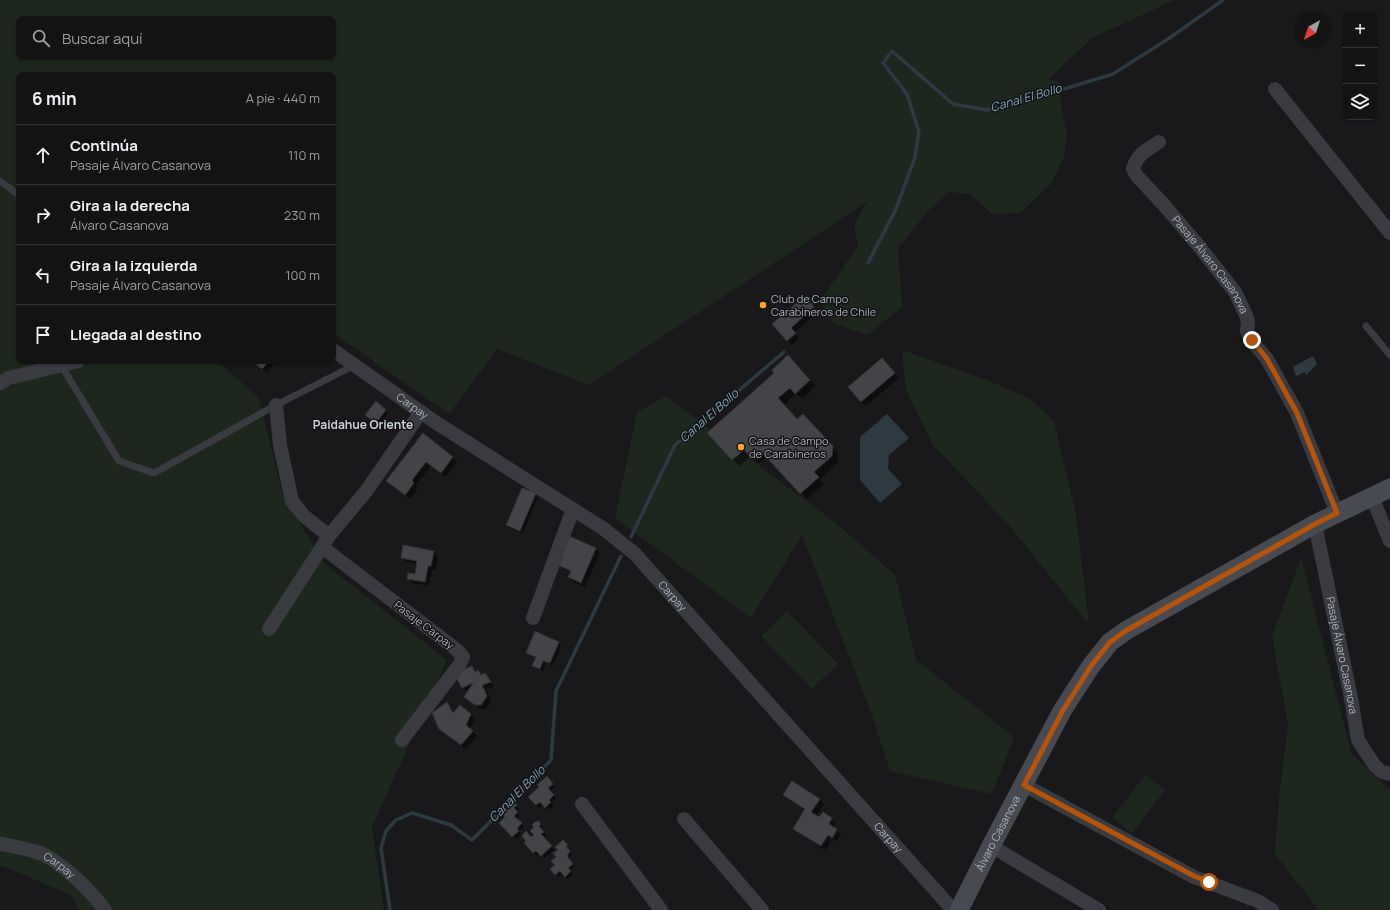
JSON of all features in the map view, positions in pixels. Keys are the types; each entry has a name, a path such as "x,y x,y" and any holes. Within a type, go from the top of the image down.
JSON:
{"street":[{"path":"1275,89 1390,232"},
{"name":"Pasaje Álvaro Casanova","path":"1160,142 1143,153 1135,161 1133,169 1137,176 1164,204 1235,292 1246,315 1248,322 1247,331 1267,359 1297,413 1337,513"},
{"name":"Carpay","path":"336,352 421,412 604,528 635,554 954,910"},
{"path":"0,384 8,378 65,364"},
{"name":"Pasaje Carpay","path":"276,405 280,445 292,501 325,541 457,650 463,657 460,664 402,740"},
{"path":"269,629 325,541 368,490 421,412"},
{"name":"Álvaro Casanova","path":"959,910 991,846 1076,689 1091,666 1110,642 1127,630 1315,524 1390,488"},
{"path":"1372,497 1390,541"},
{"path":"533,618 573,509"},
{"name":"Pasaje Álvaro Casanova","path":"1315,524 1351,698 1358,740 1375,766 1382,772 1390,774"},
{"path":"1024,785 1194,876 1258,901 1272,910"},
{"path":"582,804 661,910"},
{"path":"684,819 762,910"},
{"name":"Carpay","path":"0,844 41,853 66,868 95,896 105,910"},
{"path":"991,846 1099,910"}],"lane":[{"path":"0,181 16,193"},
{"path":"1366,326 1390,355"},
{"path":"61,365 118,461 154,473 276,405 355,365"}],"shaded area":[{"path":"0,0 1175,0 1092,38 1048,80 1059,81 1061,106 1067,134 1064,157 1051,184 1020,213 992,214 970,194 948,192 928,211 898,248 902,307 867,335 835,324 820,301 858,246 854,224 867,202 589,385 497,349 449,414 336,335 336,72 16,72 16,364 220,364 259,398 283,496 325,564 447,660 372,827 384,910 79,910 71,895 0,865"},
{"path":"902,350 992,382 1030,399 1054,421 1076,515 1089,625 1008,524 933,445 906,390"},
{"path":"1313,356 1317,364 1306,375 1305,372 1296,376 1293,367"},
{"path":"666,396 837,524 895,575 916,660 1014,737 992,794 890,771 872,715 802,535 751,618 615,518 637,412"},
{"path":"887,414 909,438 889,455 888,469 902,484 880,503 860,480 860,437"},
{"path":"1301,558 1352,755 1390,790 1390,910 1319,910 1275,854 1279,799 1288,725 1272,636"},
{"path":"787,611 838,664 812,689 761,636"},
{"path":"1145,775 1165,790 1132,833 1112,818"}],"building":[{"path":"805,296 814,307 791,328 796,333 787,341 772,324"},
{"path":"788,355 810,380 795,394 790,388 778,398 797,419 803,414 833,446 832,456 814,472 819,477 800,494 760,450 751,458 744,450 732,460 707,433 774,373 772,370"},
{"path":"882,358 895,373 861,402 848,387"},
{"path":"256,364 266,364 262,369"},
{"path":"376,401 386,410 376,423 365,415"},
{"path":"423,433 453,457 441,473 426,462 412,480 414,483 405,495 386,481"},
{"path":"522,488 536,493 520,531 506,525"},
{"path":"569,536 596,548 581,583 568,577 571,571 558,565"},
{"path":"403,545 434,551 431,566 428,566 425,582 407,579 408,573 415,574 417,561 401,558"},
{"path":"535,631 559,642 550,663 543,661 540,669 532,666 536,657 526,653"},
{"path":"472,666 475,672 478,670 481,675 485,673 491,682 482,685 487,696 481,705 475,705 464,697 473,683 462,688 454,674"},
{"path":"447,702 453,713 460,705 471,714 466,725 473,731 461,745 439,729 432,713"},
{"path":"547,776 553,784 548,788 554,795 549,800 551,802 545,808 540,802 536,805 528,797 539,787 537,785"},
{"path":"792,781 820,799 811,812 819,817 823,812 832,818 829,824 837,829 832,838 828,835 821,846 793,829 805,809 783,795"},
{"path":"512,800 517,805 514,808 518,812 514,816 522,823 517,828 519,831 512,837 499,823 505,817 503,814 507,810 505,807"},
{"path":"539,821 541,824 539,826 544,832 541,834 552,846 541,856 536,851 533,853 524,843 526,841 522,836 526,831 531,837 534,835 530,831 534,827 532,825"},
{"path":"563,840 568,845 566,846 570,851 567,856 573,864 568,868 571,871 565,877 560,871 555,875 550,869 555,865 551,861 556,857 553,853 558,850 555,847"}],"waterway":[{"name":"Canal El Bollo","path":"868,263 896,209 915,157 919,132 907,94 883,63 892,51 953,104 987,110 1041,96 1113,74 1171,37 1223,0"},
{"name":"Canal El Bollo","path":"631,537 675,445 784,352"},
{"name":"Canal El Bollo","path":"390,910 381,848 386,831 396,820 412,813 451,825 472,840 551,760 556,691 621,556"}],"place":[{"name":"Club de Campo Carabineros de Chile","path":"763,305"},
{"name":"Casa de Campo de Carabineros","path":"741,447"}],"district":[{"name":"Paidahue Oriente","path":"363,425"}],"route":[{"path":"1209,882 1194,876 1024,785 1062,712 1091,666 1110,642 1127,630 1337,513 1297,413 1267,359 1252,340"}]}
